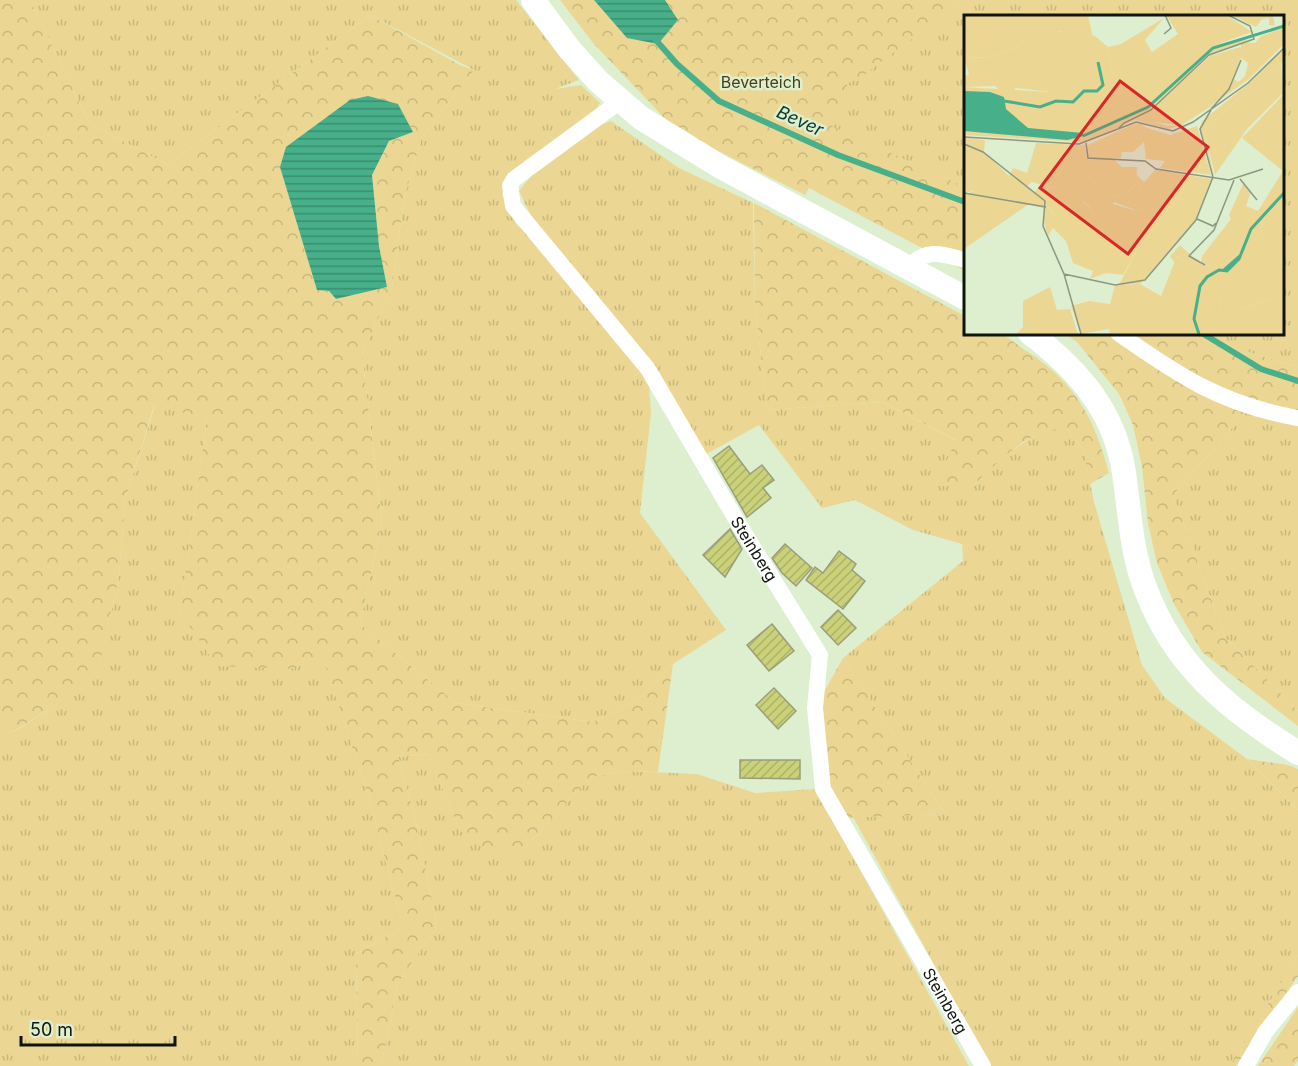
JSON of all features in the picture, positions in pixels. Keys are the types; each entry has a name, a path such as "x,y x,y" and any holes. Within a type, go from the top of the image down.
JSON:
{"street":[{"path":"533,0 570,50 619,102 698,154 964,297"},
{"name":"Steinberg","path":"619,102 514,179 510,186 513,206 648,369 737,521 820,655 815,708 823,789 983,1066"},
{"path":"909,268 916,257 926,254 940,253 964,260"},
{"path":"1031,334 1070,366 1093,393 1110,422 1124,471 1130,529 1138,568 1154,611 1170,640 1201,682 1298,753"},
{"path":"1119,334 1178,376 1210,392 1246,407 1298,418"},
{"path":"1246,1066 1266,1031 1298,992"}],"green space":[{"path":"0,0 30,0 89,123 168,165 370,15 460,65 474,70 422,137 404,198 392,288 362,354 382,522 360,624 456,703 593,722 639,699 673,664 658,772 627,771 591,777 519,854 491,854 459,830 429,754 398,757 414,813 437,926 398,983 381,1066 358,1066 356,954 403,927 369,798 322,655 290,669 217,666 180,612 207,418 154,406 125,500 119,577 96,679 16,730 0,735","holes":["398,104 413,132 389,141 372,175 379,246 387,287 336,299 329,291 317,290 280,167"]},
{"path":"30,0 516,0 579,80 555,89 581,85 600,103 593,114 509,176 502,195 516,224 562,265 530,214 519,191 537,169 601,125 611,121 679,168 753,203 755,304 767,410 883,402 957,441 935,486 973,486 1005,455 1045,429 1066,428 1084,452 1094,502 1142,665 1165,698 1247,759 1298,810 1298,955 1231,1066 990,1066 853,817 945,814 843,658 963,561 962,544 913,530 855,500 822,508 759,425 701,457 648,370 651,413 640,513 726,630 673,664 639,699 593,722 456,703 360,624 382,522 362,354 392,288 404,198 422,137 474,70 370,15 168,165 89,123"},
{"name":"Beverteich","path":"560,0 963,0 860,78 848,83 832,126 964,187 964,270 809,188 805,195 676,130 594,44"},
{"path":"963,0 1298,0 1298,367 1203,339 1194,334 1283,334 1283,15 964,15 964,187 792,109 892,53"},
{"path":"754,203 964,315 964,334 1001,334 1042,362 1070,388 1080,403 1097,435 1109,473 1090,484 1084,452 1066,428 1039,434 1027,440 1004,457 973,486 935,486 956,440 883,402 767,410 755,304"},
{"path":"1065,334 1194,334 1203,339 1298,367 1298,418 1247,411 1173,495 1225,637 1298,711 1298,726 1202,652 1174,604 1157,563 1148,524 1142,467 1133,425 1119,394 1077,342"},
{"path":"155,405 207,418 180,613 290,669 322,654 369,798 403,927 356,954 358,1066 0,1066 0,735 17,730 96,678 119,577 125,500"},
{"path":"1247,411 1298,425 1298,711 1225,637 1173,495"},
{"path":"843,658 945,814 840,818 823,789 815,708"},
{"path":"429,754 459,830 519,854 591,777 627,771 697,774 755,793 815,789 969,1066 381,1066 398,983 437,926 414,813 398,757"},
{"path":"1247,759 1288,765 1298,769 1298,810"},
{"path":"1298,955 1298,976 1236,1066 1230,1066"},
{"path":"1298,1007 1298,1061 1294,1066 1258,1066"}],"shaded area":[{"path":"594,0 665,0 678,20 658,44 627,38"},
{"path":"368,96 398,104 413,132 389,141 372,175 379,246 387,287 336,299 329,291 317,290 280,167 286,147 350,100"}],"building":[{"path":"729,446 750,474 762,465 774,480 763,488 771,498 747,517 713,458"},
{"path":"730,529 742,549 725,577 703,555"},
{"path":"785,544 812,568 796,586 782,573 772,558"},
{"path":"839,551 856,564 852,570 865,581 843,609 806,580 815,567 823,573"},
{"path":"838,610 856,628 838,645 821,627"},
{"path":"772,624 794,651 769,671 747,645"},
{"path":"774,688 796,711 778,729 756,705"},
{"path":"740,760 800,760 800,779 740,778"}],"waterway":[{"name":"Bever","path":"654,38 677,64 719,101 838,155 964,202"},
{"name":"Bever","path":"1204,334 1261,369 1298,381"}]}
